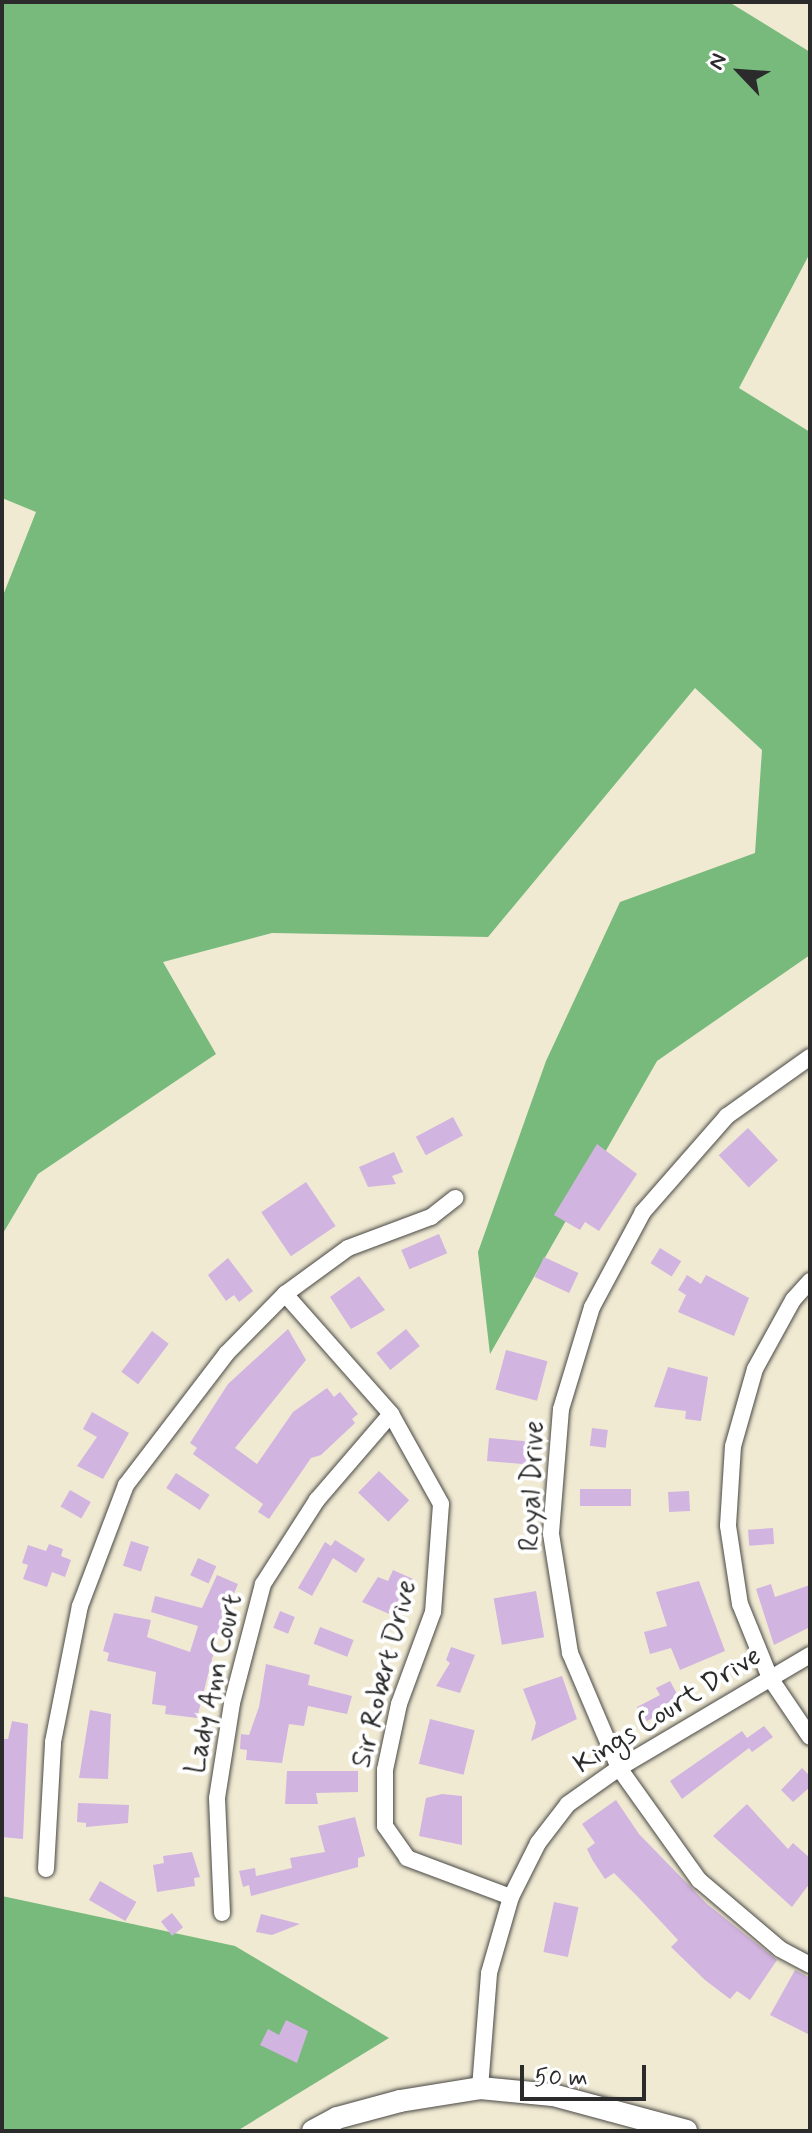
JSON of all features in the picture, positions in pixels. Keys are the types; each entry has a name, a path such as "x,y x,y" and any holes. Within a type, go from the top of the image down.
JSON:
{"main road":[{"path":"313,2131 337,2118 400,2101 480,2088 553,2095 686,2131"}],"street":[{"name":"Royal Drive","path":"810,1057 727,1116 643,1212 592,1307 561,1409 551,1534 570,1653 619,1768 699,1880 780,1949 810,1965"},
{"path":"46,1869 53,1742 80,1606 126,1485 226,1354 285,1294 348,1248 431,1217 455,1198"},
{"path":"810,1281 793,1300 755,1369 733,1446 728,1526 738,1588 770,1678 810,1737"},
{"name":"Sir Robert Drive","path":"285,1294 391,1414 441,1504 433,1612 399,1704 385,1770 385,1826 407,1858 511,1897"},
{"name":"Lady Ann Court","path":"222,1913 217,1798 232,1703 263,1584 317,1500 391,1414"},
{"name":"Kings Court Drive","path":"480,2088 489,1973 511,1897 538,1843 568,1804 619,1768 810,1655"}],"green space":[{"path":"2,2 729,2 810,52 810,253 739,388 810,432 810,955 657,1061 490,1354 478,1252 546,1061 620,902 755,853 762,750 695,688 488,937 272,933 163,962 216,1054 38,1174 2,1235 2,598 36,512 2,498"},
{"path":"2,1896 235,1946 389,2038 237,2131 2,2131"}],"building":[{"path":"453,1117 463,1136 426,1155 416,1137"},
{"path":"748,1128 778,1160 749,1187 719,1155"},
{"path":"597,1144 637,1174 599,1231 585,1222 580,1230 554,1215"},
{"path":"394,1152 403,1172 392,1176 396,1184 368,1187 359,1167"},
{"path":"306,1182 336,1226 291,1256 261,1212"},
{"path":"439,1234 447,1253 409,1269 401,1250"},
{"path":"660,1248 681,1261 672,1277 650,1263"},
{"path":"544,1257 578,1273 569,1293 535,1277"},
{"path":"228,1258 253,1291 239,1302 234,1295 226,1301 208,1275"},
{"path":"687,1275 701,1284 706,1275 749,1298 734,1336 678,1312 686,1295 678,1290"},
{"path":"359,1276 385,1310 351,1329 330,1297"},
{"path":"288,1329 306,1360 235,1448 257,1464 293,1412 327,1388 334,1397 340,1392 358,1414 352,1419 355,1423 321,1455 311,1458 269,1519 258,1512 263,1504 193,1454 197,1448 190,1443 228,1384"},
{"path":"406,1329 420,1346 390,1370 376,1353"},
{"path":"152,1331 169,1344 138,1384 121,1372"},
{"path":"506,1350 548,1361 537,1401 495,1390"},
{"path":"668,1367 708,1377 701,1421 685,1419 686,1411 654,1407"},
{"path":"92,1412 129,1433 103,1479 77,1466 97,1437 83,1429"},
{"path":"592,1428 608,1430 606,1448 590,1446"},
{"path":"489,1438 533,1442 531,1465 487,1461"},
{"path":"379,1471 409,1500 388,1522 358,1493"},
{"path":"176,1473 210,1495 200,1510 166,1488"},
{"path":"580,1489 631,1489 631,1506 580,1506"},
{"path":"70,1490 91,1502 81,1518 60,1506"},
{"path":"689,1491 690,1511 669,1512 668,1492"},
{"path":"773,1528 774,1544 749,1546 748,1530"},
{"path":"335,1540 365,1559 356,1573 333,1558 312,1596 298,1588 325,1542 331,1546"},
{"path":"131,1541 149,1547 141,1572 123,1566"},
{"path":"49,1544 63,1549 61,1556 71,1560 65,1577 52,1572 47,1587 23,1579 28,1565 22,1563 28,1545 46,1551"},
{"path":"198,1558 216,1566 209,1583 190,1575"},
{"path":"393,1570 413,1579 396,1617 362,1602 378,1577 388,1581"},
{"path":"217,1575 238,1584 221,1624 197,1718 165,1714 166,1706 152,1704 156,1672 107,1661 109,1653 103,1651 114,1613 151,1620 147,1637 190,1652 198,1626 151,1612 155,1596 202,1608"},
{"path":"699,1581 725,1651 680,1670 671,1648 650,1654 644,1632 667,1626 656,1592"},
{"path":"771,1584 775,1597 810,1585 810,1627 774,1645 756,1589"},
{"path":"536,1591 544,1637 502,1645 494,1598"},
{"path":"280,1611 295,1617 288,1634 273,1628"},
{"path":"320,1627 354,1640 347,1657 314,1644"},
{"path":"451,1647 475,1655 460,1693 436,1686 450,1663 446,1660"},
{"path":"266,1664 310,1675 308,1685 352,1696 347,1714 308,1706 304,1726 289,1724 282,1763 246,1760 247,1750 240,1749 241,1734 249,1735 259,1707"},
{"path":"562,1676 577,1719 531,1741 536,1723 523,1689"},
{"path":"670,1681 682,1703 645,1722 637,1707 660,1695 656,1688"},
{"path":"90,1710 111,1714 108,1779 79,1778"},
{"path":"430,1719 475,1730 464,1775 419,1764"},
{"path":"12,1721 28,1724 23,1839 2,1837 2,1739 8,1739"},
{"path":"764,1726 773,1737 752,1752 749,1748 682,1799 670,1781 742,1731 747,1738"},
{"path":"802,1768 810,1776 810,1787 793,1802 781,1790"},
{"path":"287,1771 358,1771 358,1792 316,1793 318,1804 285,1804"},
{"path":"442,1794 462,1796 462,1845 419,1836 426,1798"},
{"path":"616,1800 639,1834 707,1904 777,1960 750,2000 737,1991 730,1999 705,1980 671,1947 678,1940 638,1897 614,1873 605,1879 587,1849 595,1843 582,1824"},
{"path":"78,1803 129,1805 128,1823 86,1827 86,1823 77,1822"},
{"path":"747,1804 788,1849 793,1843 810,1858 810,1883 792,1907 713,1836"},
{"path":"355,1817 365,1856 358,1858 358,1867 251,1896 249,1885 243,1887 239,1871 255,1868 256,1876 292,1868 290,1858 325,1852 318,1826"},
{"path":"192,1852 200,1877 194,1878 195,1886 157,1892 153,1865 164,1863 163,1856"},
{"path":"100,1881 136,1902 125,1921 89,1900"},
{"path":"554,1902 578,1907 568,1957 543,1952"},
{"path":"172,1913 183,1927 172,1936 161,1922"},
{"path":"261,1914 300,1924 272,1935 256,1932"},
{"path":"795,1970 810,1978 810,2035 770,2015"},
{"path":"286,2020 308,2031 297,2063 260,2045 268,2029 279,2035"}]}
